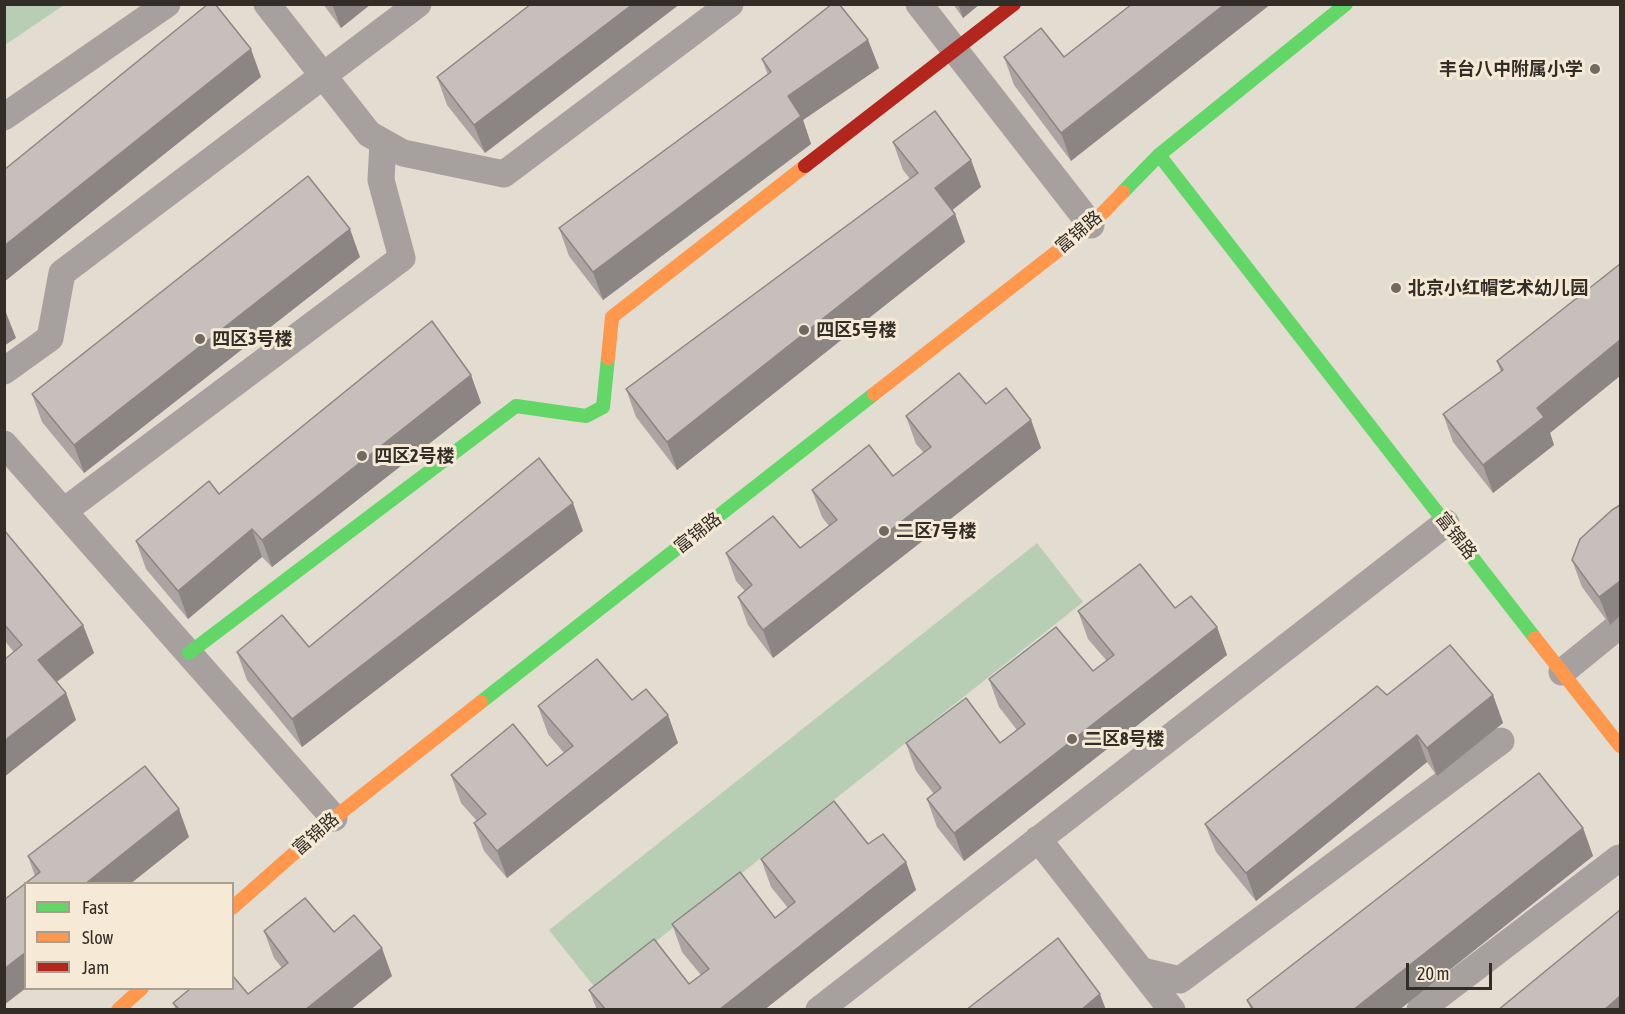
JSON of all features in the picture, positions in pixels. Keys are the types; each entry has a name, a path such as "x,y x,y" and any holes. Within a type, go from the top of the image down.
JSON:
{"street":[{"path":"4,117 167,4"},
{"path":"267,4 369,134 403,153 504,174 730,4"},
{"path":"4,371 50,338 62,273 418,4"},
{"path":"919,4 1091,225"},
{"path":"189,653 516,406 586,416 603,407 612,317 1014,4"},
{"name":"富锦路","path":"234,906 334,818 1091,225 1159,155 1346,4"},
{"path":"64,511 402,258 381,180 383,142"},
{"name":"富锦路","path":"1159,155 1620,746"},
{"path":"4,444 334,818"},
{"path":"819,1010 1446,523"},
{"path":"1562,672 1620,625"},
{"path":"1142,971 1180,980 1501,741"},
{"path":"1038,839 1142,971 1160,1006"},
{"path":"1420,1010 1619,858"},
{"path":"118,1010 140,990"}],"green space":[{"path":"5,4 64,4 64,5 5,45"},
{"path":"1037,543 1083,602 596,989 549,930"}],"building":[{"path":"208,4 215,4 251,49 4,246 4,170"},
{"path":"531,4 633,4 474,125 437,77"},
{"path":"832,4 839,4 868,40 788,96 801,116 593,272 559,228 771,72 762,59"},
{"path":"1132,4 1225,4 1061,133 1004,57 1041,28 1064,57"},
{"path":"935,111 971,160 935,188 955,214 667,442 626,389 918,173 893,142"},
{"path":"308,176 350,229 74,445 32,394"},
{"path":"1620,264 1620,340 1537,408 1544,417 1483,465 1443,414 1503,370 1497,361"},
{"path":"432,321 471,375 262,540 252,529 178,591 136,541 209,481 219,494"},
{"path":"959,373 986,404 1006,388 1031,420 763,630 738,597 752,585 726,553 773,516 800,548 837,520 812,490 869,445 893,476 931,447 906,416"},
{"path":"539,458 573,503 292,719 237,652 282,615 309,647"},
{"path":"1620,505 1620,581 1599,597 1572,560 1580,539"},
{"path":"4,530 83,625 38,660 66,693 4,741 4,660 22,645 4,624"},
{"name":"二区8号楼","path":"1140,564 1175,608 1191,596 1217,627 954,833 927,799 941,788 906,743 966,698 1000,743 1025,724 989,679 1056,627 1093,671 1114,655 1078,611"},
{"path":"1450,645 1493,695 1427,748 1417,735 1246,873 1205,824 1377,686 1387,695"},
{"path":"597,659 632,700 646,689 668,715 497,851 474,823 486,814 451,775 513,724 547,766 573,746 538,706"},
{"path":"145,766 179,809 88,882 27,882 40,872 28,856"},
{"path":"1539,773 1583,828 1353,1010 1254,1010 1247,1000"},
{"path":"834,801 868,844 883,834 906,862 719,1010 606,1010 589,990 654,939 689,984 709,969 672,924 740,872 775,918 795,902 761,859"},
{"path":"24,884 24,954 4,969 4,900"},
{"path":"305,898 334,932 354,915 382,948 305,1010 180,1010 173,1003 189,990 234,990 234,977 248,994 288,963 264,931"},
{"path":"1620,910 1620,996 1604,1010 1498,1010"},
{"path":"1058,938 1100,994 1081,1010 966,1010"}],"traffic: fast":[{"path":"1123,192 1159,155 1346,4"},
{"path":"1159,155 1535,638"},
{"path":"189,653 516,406 586,416 603,407 608,358"},
{"path":"481,702 874,394"}],"traffic: slow":[{"path":"608,358 612,317 805,166"},
{"path":"874,394 1091,225 1123,192"},
{"path":"1535,638 1620,746"},
{"path":"234,906 334,818 481,702"},
{"path":"118,1010 140,990"}],"traffic: jam":[{"path":"805,166 1014,4"}],"place":[{"name":"丰台八中附属小学","path":"1595,69"},
{"name":"北京小红帽艺术幼儿园","path":"1396,288"},
{"name":"四区5号楼","path":"804,330"},
{"name":"四区3号楼","path":"200,339"},
{"name":"四区2号楼","path":"362,456"},
{"name":"二区7号楼","path":"884,531"},
{"name":"二区8号楼","path":"1072,739"}]}
